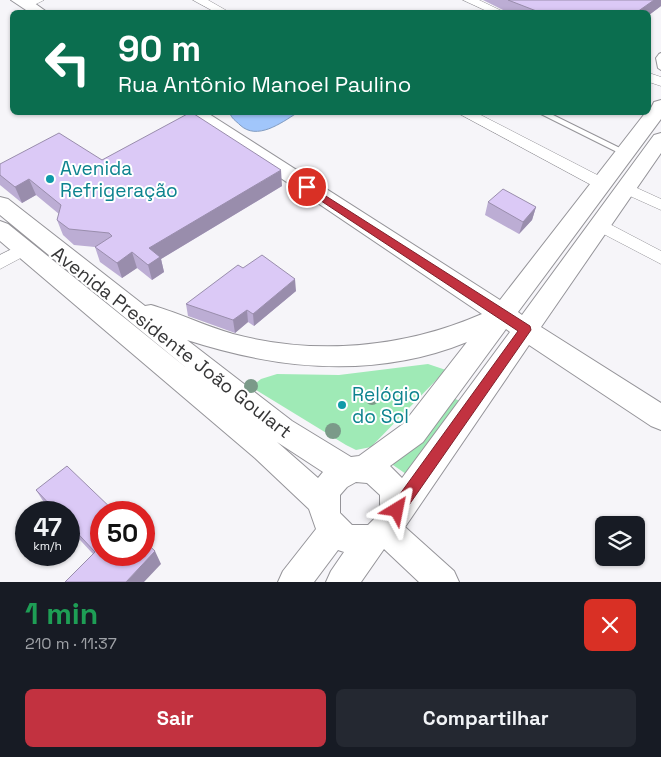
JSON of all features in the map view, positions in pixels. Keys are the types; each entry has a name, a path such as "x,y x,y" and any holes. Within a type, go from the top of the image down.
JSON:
{"main road":[{"path":"294,582 328,516 325,491 331,482 340,475 356,471 413,433 661,106"},
{"path":"197,115 661,418"},
{"path":"342,582 385,526 661,139"},
{"name":"Avenida Presidente João Goulart","path":"0,204 282,430 322,456 356,471"},
{"name":"Avenida Presidente João Goulart","path":"0,229 265,449 328,516"},
{"path":"110,293 169,323 225,343 290,354 327,357 376,355 418,349 465,334 503,315"},
{"path":"328,516 352,540 385,526 396,498 392,488 384,479 356,471"},
{"path":"385,526 443,582"}],"street":[{"path":"199,0 219,10"},
{"path":"469,0 493,10"},
{"path":"468,115 602,184"},
{"path":"626,188 661,205"},
{"path":"600,225 661,258"},
{"path":"0,263 24,249"}],"lane":[{"path":"661,55 659,58 661,68"},
{"path":"546,115 626,153"}],"green space":[{"path":"428,364 446,370 371,447 356,450 251,387 261,379 277,374 339,375"},
{"path":"453,398 460,401 409,476 390,463"}],"water":[{"path":"231,115 294,115 269,129 261,131 247,129"}],"building":[{"path":"508,0 654,0 640,10 534,10"},
{"path":"185,115 196,115 281,170 149,248 160,257 148,265 132,252 117,263 95,247 112,236 109,233 69,229 57,220 61,205 29,179 15,187 0,175 0,164 59,133 102,160"},
{"path":"503,189 536,207 523,222 488,202"},
{"path":"262,255 295,279 253,314 247,310 233,320 186,304 238,265 243,268"},
{"path":"67,466 104,501 90,501 90,547 80,536 80,501 46,501 36,490"},
{"path":"90,557 90,566 141,566 126,582 65,582"}],"place":[{"name":"Avenida Refrigeração","path":"50,179"},
{"name":"Relógio do Sol","path":"342,405"}],"route":[{"path":"307,187 526,330 397,510"}]}
